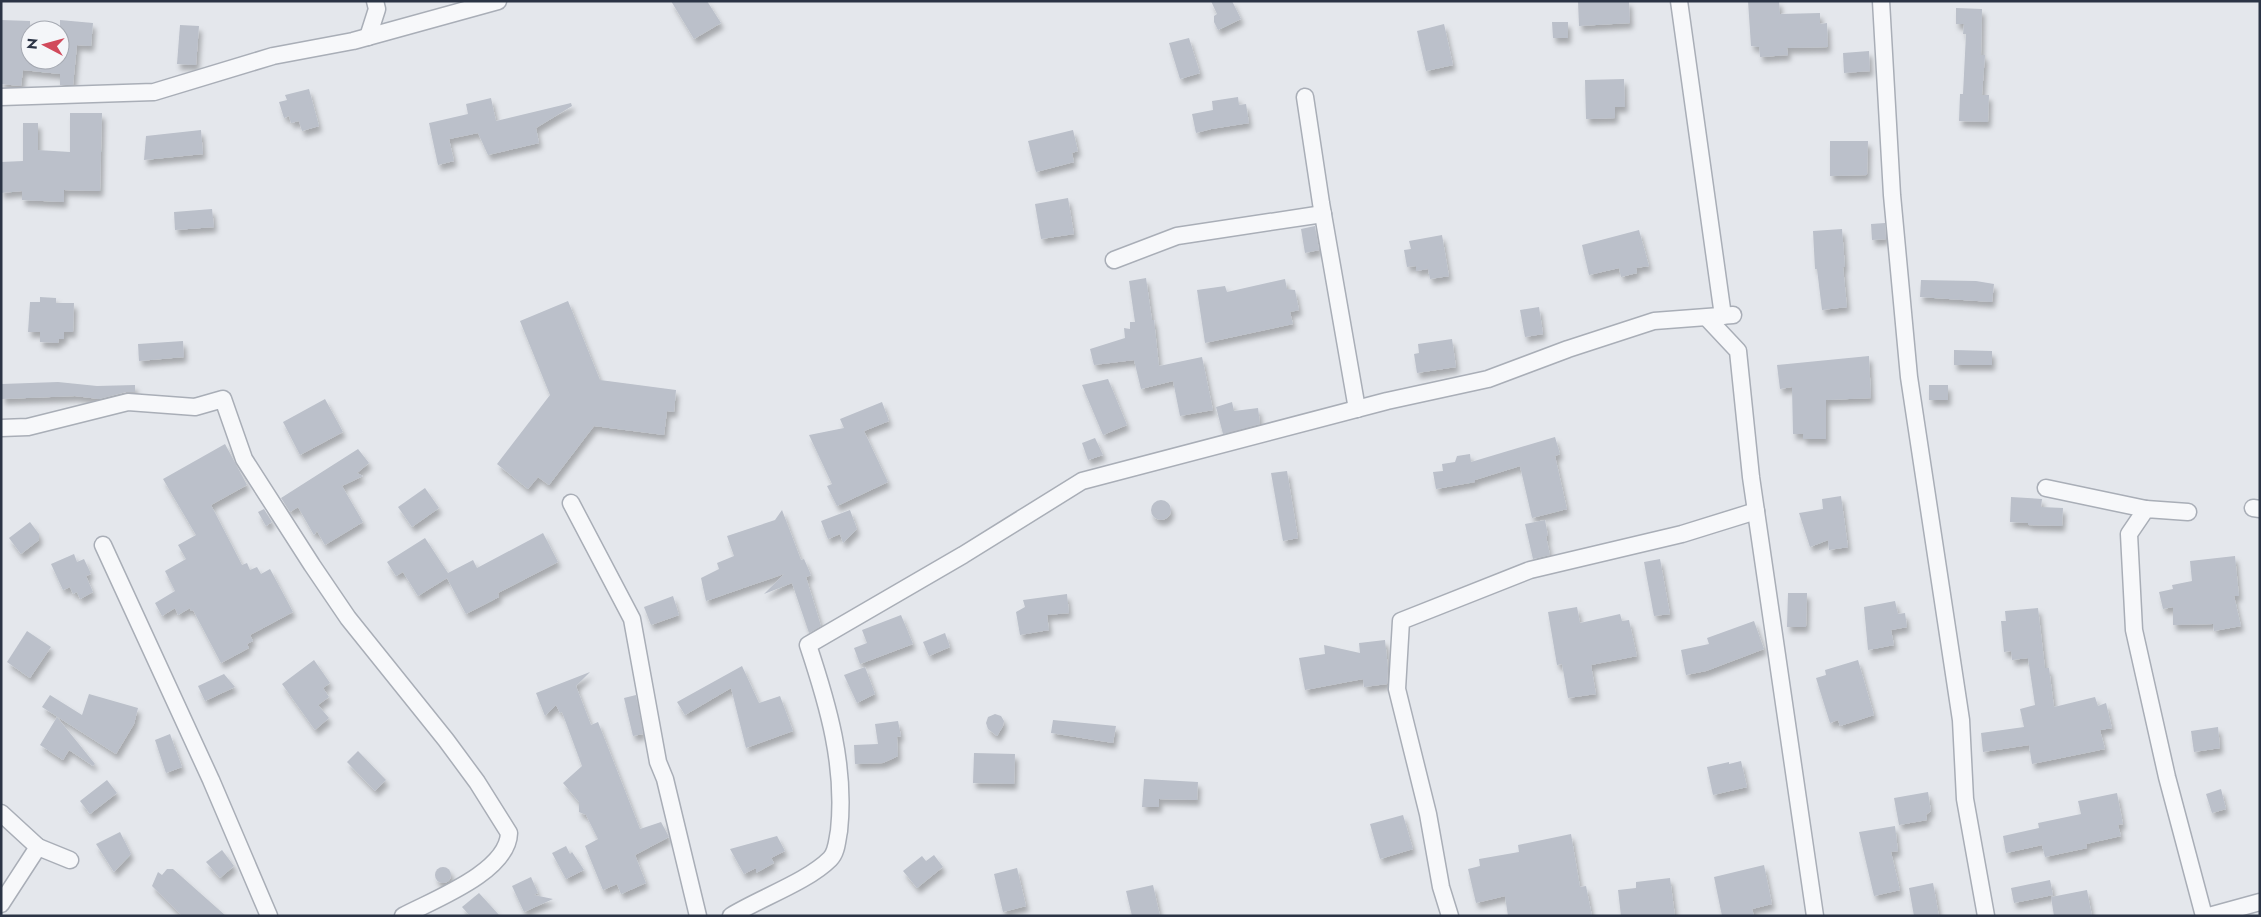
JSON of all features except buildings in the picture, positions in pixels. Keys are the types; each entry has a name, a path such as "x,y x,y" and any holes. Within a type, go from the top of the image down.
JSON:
{"street":[{"path":"368,38 377,9 375,1"},
{"path":"1,97 154,92 273,56 368,38 498,1"},
{"path":"1679,1 1721,316 1738,351 1756,511 1815,916"},
{"path":"1880,1 1892,195 1910,377 1960,720 1965,799 1986,916"},
{"path":"1305,97 1356,409"},
{"path":"1114,260 1177,236 1323,214"},
{"path":"731,916 816,870 830,860 835,850 840,822 838,759 829,713 808,645 963,554 1082,481 1356,409 1488,379 1568,348 1654,321 1721,316"},
{"path":"1,428 28,427 128,402 195,407 223,399 244,460 312,565 348,618 477,782 509,834 509,844 497,861 471,880 403,916"},
{"path":"2046,488 2146,508 2188,512"},
{"path":"571,503 632,619 658,762 665,779 698,916"},
{"path":"2146,508 2129,534 2134,630 2167,777 2204,916"},
{"path":"1450,916 1441,887 1428,814 1397,689 1401,621 1530,570 1682,534 1756,511"},
{"path":"103,545 210,780 269,916"},
{"path":"1,814 38,846 70,860"},
{"path":"1,904 38,846"},
{"path":"2209,916 2260,902"}]}
